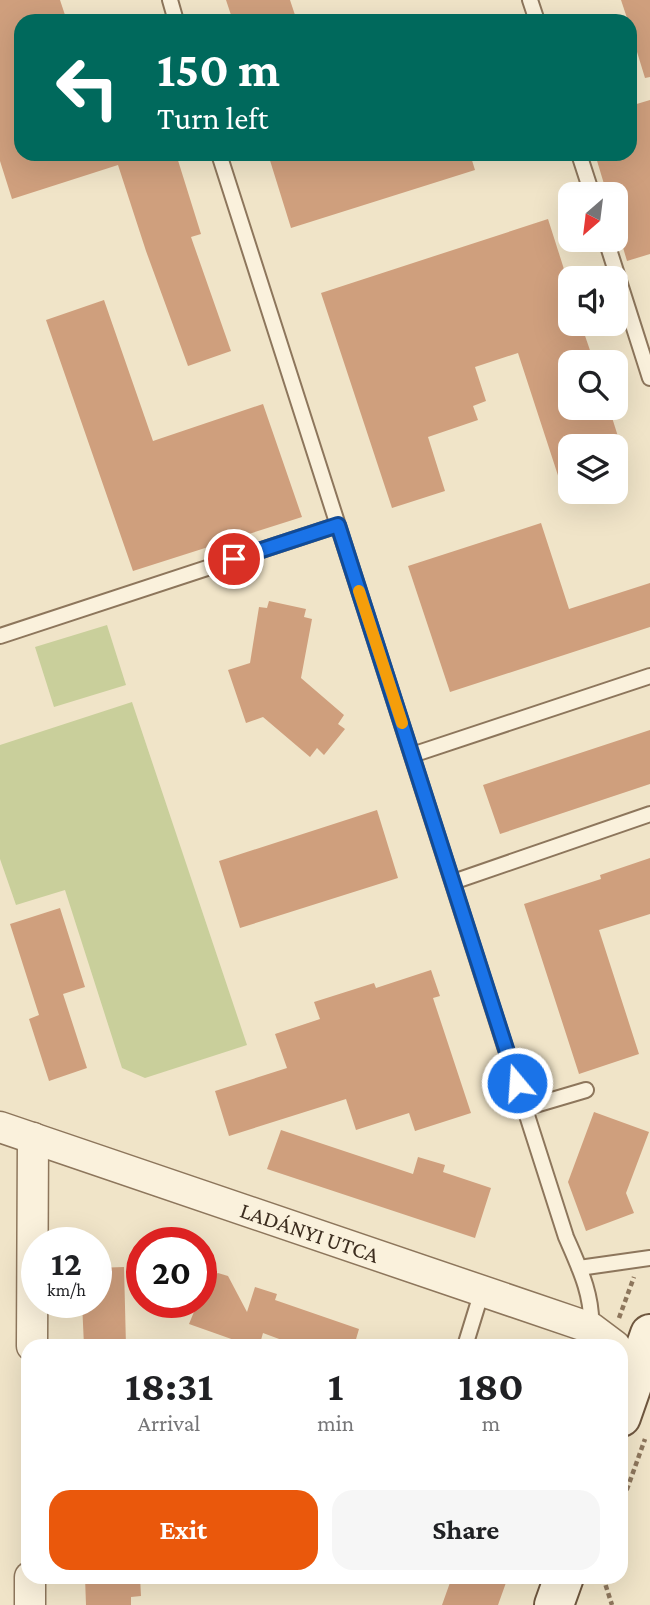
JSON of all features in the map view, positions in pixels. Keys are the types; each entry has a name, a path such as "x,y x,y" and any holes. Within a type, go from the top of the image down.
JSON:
{"main road":[{"path":"628,1389 634,1427"},
{"path":"554,1605 562,1584"}],"street":[{"name":"LADÁNYI UTCA","path":"0,1127 482,1291 608,1339"},
{"path":"32,1339 33,1138"},
{"path":"30,1584 30,1605"}],"lane":[{"path":"221,161 566,1237 587,1286 592,1316 616,1339"},
{"path":"581,161 588,182"},
{"path":"610,252 650,378"},
{"path":"0,636 338,525"},
{"path":"412,755 650,676"},
{"path":"453,882 650,814"},
{"path":"525,1108 586,1090"},
{"path":"579,1268 646,1258"},
{"path":"468,1339 482,1291"}],"path":[{"path":"622,1339 646,1258"},
{"path":"628,1463 634,1427"},
{"path":"605,1584 612,1605"}],"green space":[{"path":"107,625 126,685 54,707 35,647"},
{"path":"132,702 247,1045 145,1078 122,1068 65,890 16,905 0,859 0,745"}],"building":[{"path":"0,0 60,0 65,14 14,14 14,161 178,161 201,234 191,237 231,351 188,366 118,165 12,199 0,161"},
{"path":"226,0 290,0 295,14 231,14"},
{"path":"621,0 650,0 650,77 645,78 637,52 637,14 626,14"},
{"path":"650,100 650,254 627,261 624,252 628,252 628,182 603,182 597,161 637,161 637,104"},
{"path":"270,161 472,161 475,170 291,228"},
{"path":"548,219 563,266 558,266 558,336 585,336 590,350 558,350 558,420 613,420 617,434 558,434 558,476 518,353 475,367 486,401 473,406 478,420 428,437 445,491 392,508 321,293"},
{"path":"104,300 153,441 263,404 302,517 133,571 46,320"},
{"path":"541,523 569,609 650,583 650,627 450,692 408,566"},
{"path":"269,601 306,609 304,617 312,619 301,678 344,715 338,724 345,729 324,755 317,748 310,757 263,717 246,723 228,670 250,663 259,607 267,608"},
{"path":"650,730 650,784 500,834 483,785"},
{"path":"377,810 398,878 240,928 219,861"},
{"path":"650,858 650,914 599,930 639,1054 579,1074 524,904 601,879 600,875"},
{"path":"60,908 85,987 63,994 87,1068 49,1081 29,1019 39,1015 10,924"},
{"path":"431,970 440,996 433,998 471,1113 415,1131 409,1113 356,1130 346,1099 229,1136 215,1091 287,1068 275,1034 320,1019 314,1002 374,983 376,988"},
{"path":"594,1112 649,1132 626,1193 634,1213 586,1231 568,1182"},
{"path":"281,1130 413,1174 418,1157 445,1165 443,1172 491,1188 475,1238 267,1169"},
{"path":"112,1267 124,1267 126,1339 84,1339 83,1318 112,1318"},
{"path":"218,1273 228,1276 247,1312 255,1287 277,1294 275,1300 359,1329 356,1339 279,1339 263,1333 261,1339 231,1339 189,1324 191,1318 217,1318"},
{"path":"85,1584 140,1584 141,1596 131,1597 131,1605 86,1605"},
{"path":"450,1584 506,1584 498,1605 442,1605"}],"slow traffic":[{"path":"359,591 402,723"}],"route":[{"path":"234,559 338,525 517,1083"}]}
